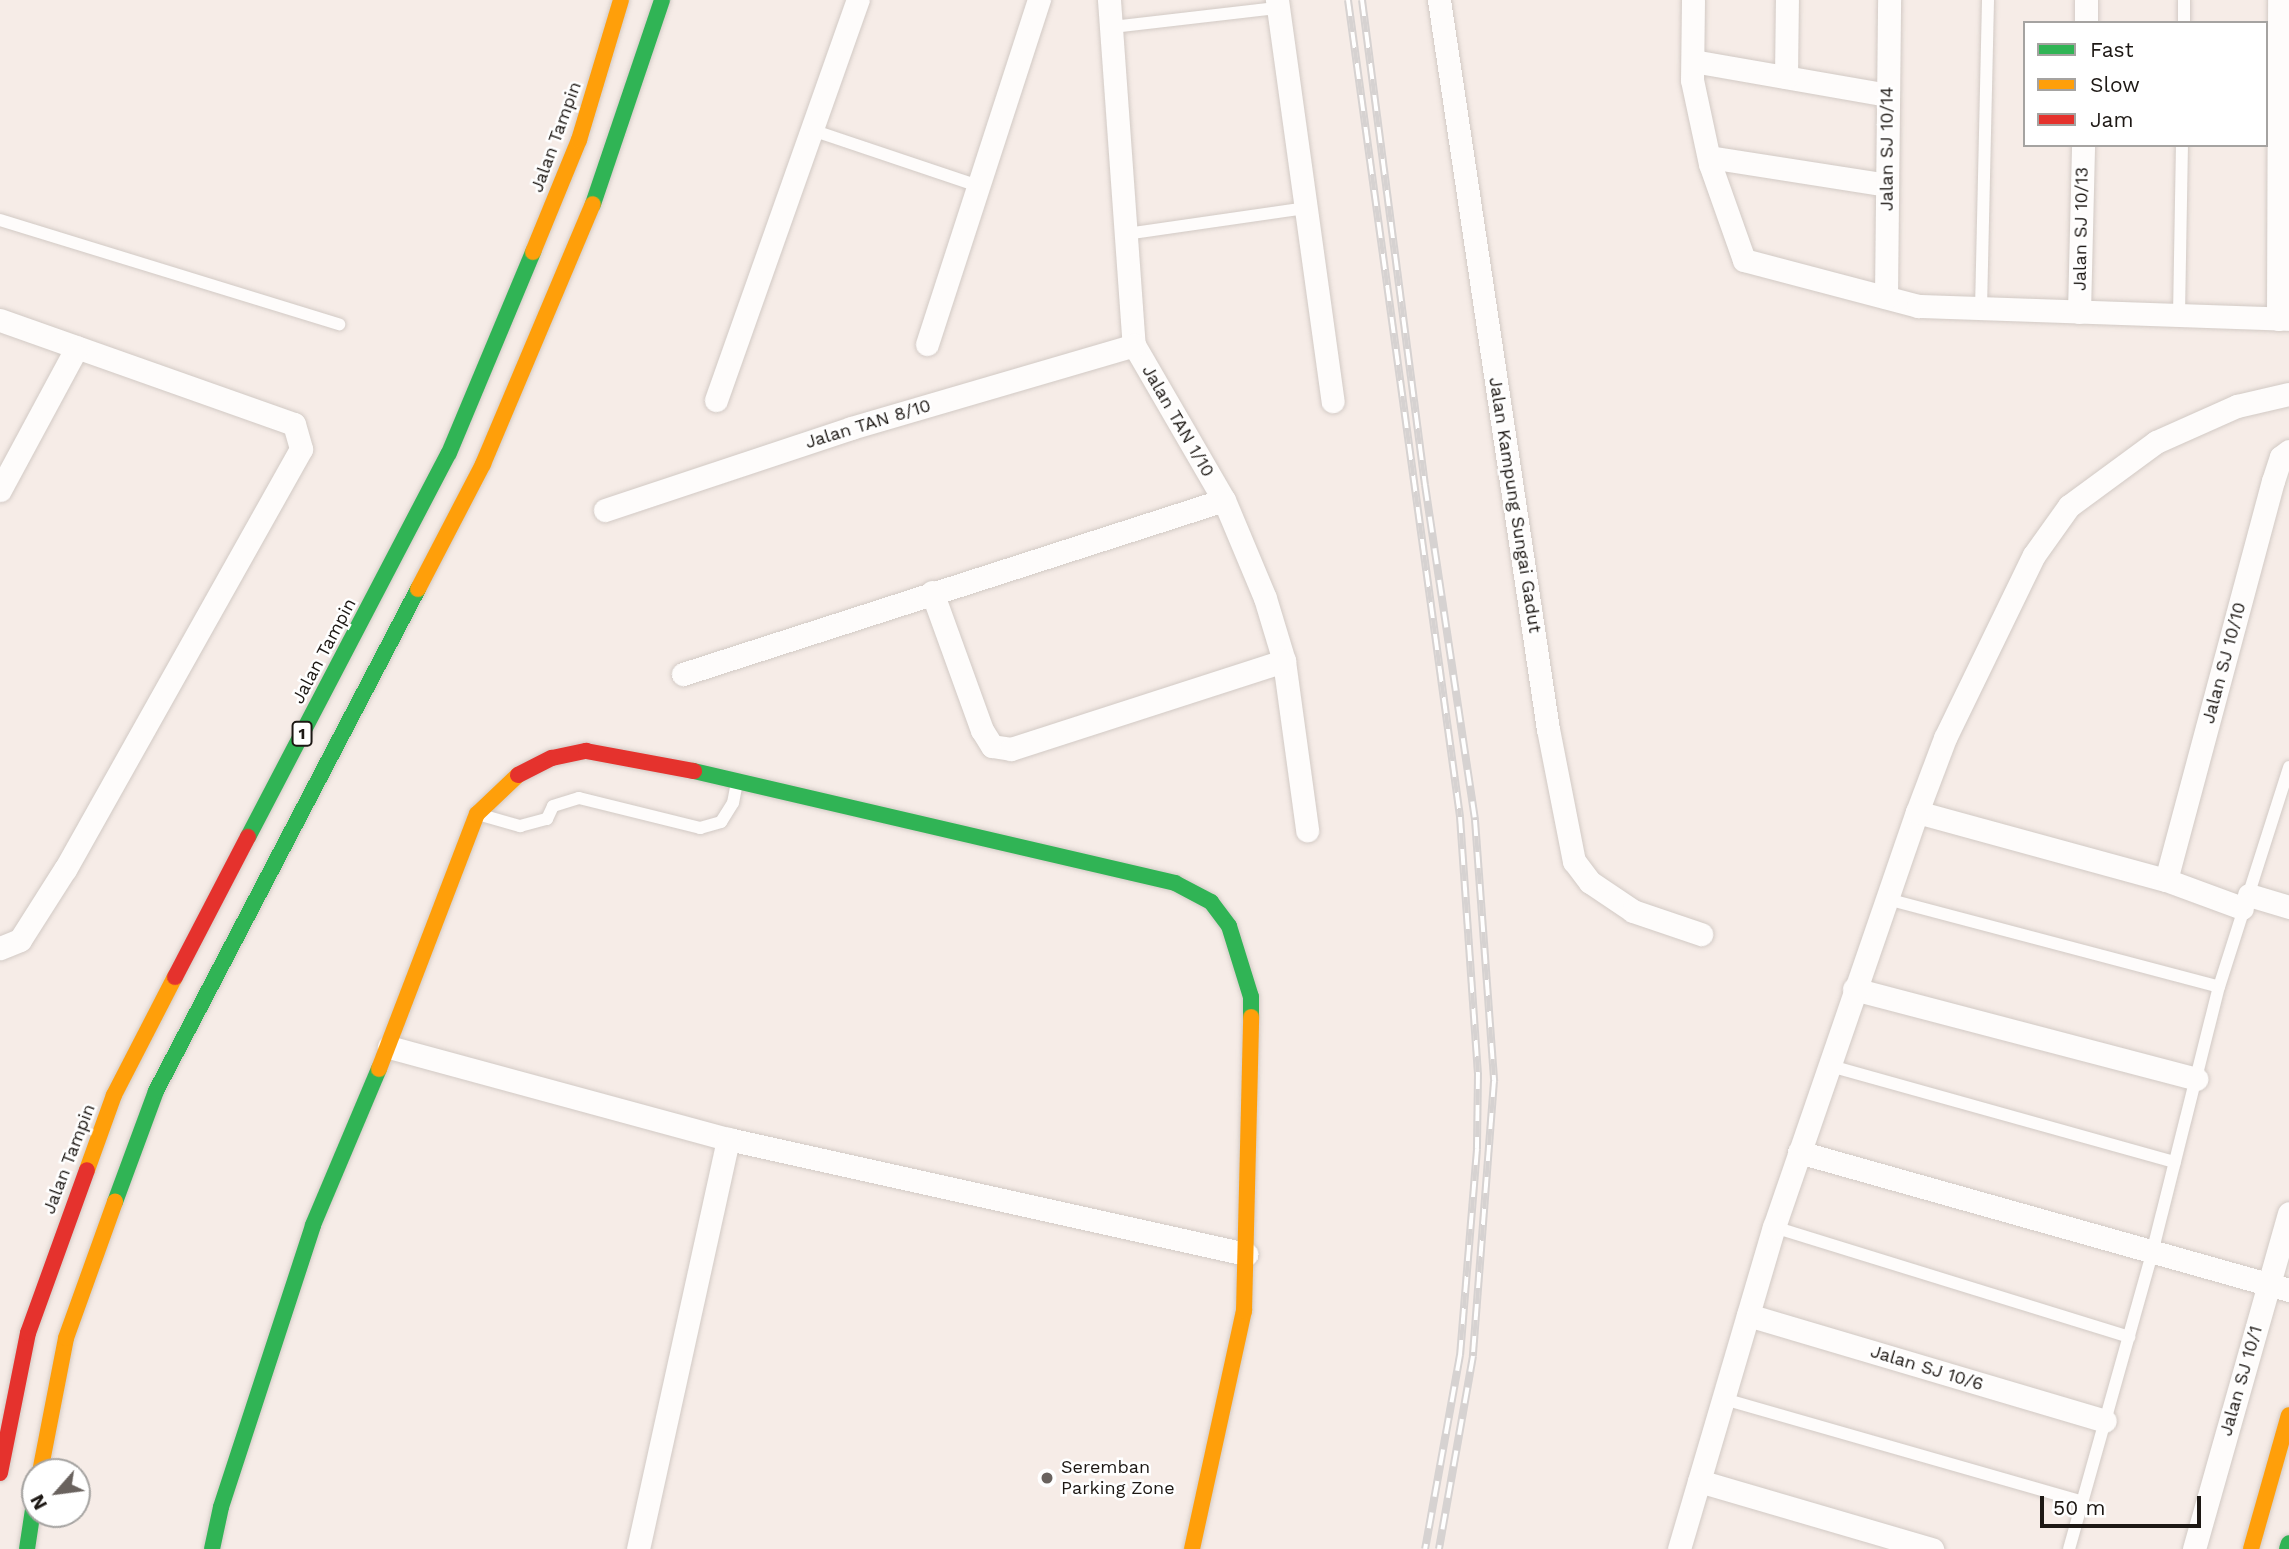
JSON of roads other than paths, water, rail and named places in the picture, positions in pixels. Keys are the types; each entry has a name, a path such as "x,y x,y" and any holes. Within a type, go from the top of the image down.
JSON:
{"main road":[{"name":"Jalan Tampin","path":"0,1473 28,1333 114,1095 449,453 579,141 621,0"},
{"name":"1","path":"43,1458 66,1338 156,1091 483,464 611,162 662,0"},
{"path":"212,1549 221,1507 313,1225 389,1047 477,814 498,790 517,776 552,758 586,751 737,782 1175,883 1211,902 1229,926 1251,997 1246,1254 1244,1311 1192,1549"},
{"path":"2251,1549 2287,1428"},
{"path":"27,1549 30,1528"},
{"path":"2287,1549 2289,1543"}],"street":[{"path":"716,400 858,0"},
{"path":"927,344 1039,0"},
{"name":"Jalan TAN 1/10","path":"1109,0 1133,345 1224,500 1265,598 1284,661 1307,830"},
{"name":"Jalan Kampung Sungai Gadut","path":"1439,0 1548,729 1574,861 1590,882 1633,911 1701,934"},
{"path":"1693,0 1692,80 1709,158 1744,260 1918,306 2283,319 2279,0"},
{"path":"1786,77 1787,0"},
{"name":"Jalan SJ 10/14","path":"1886,297 1889,0"},
{"path":"2086,0 2086,21"},
{"path":"1277,4 1333,401"},
{"path":"1692,61 1887,95"},
{"name":"Jalan SJ 10/13","path":"2079,312 2083,147"},
{"path":"1709,158 1887,185"},
{"path":"0,320 294,424 301,449 65,869 20,940 0,948"},
{"name":"Jalan TAN 8/10","path":"605,510 851,428 1133,345"},
{"path":"0,489 77,347"},
{"path":"1679,1549 1774,1227 1827,1065 1917,811 1945,738 2001,618 2034,555 2069,506 2156,442 2194,422 2289,394"},
{"name":"Jalan SJ 10/10","path":"2166,880 2273,481 2281,457 2289,451"},
{"path":"683,674 1224,500"},
{"path":"932,592 982,730 992,746 1011,749 1284,661"},
{"path":"1917,811 2246,901 2289,907"},
{"path":"1854,989 2196,1079"},
{"path":"389,1047 728,1139 1246,1254"},
{"path":"638,1549 728,1139"},
{"path":"1799,1152 2279,1287"},
{"name":"Jalan SJ 10/1","path":"2194,1549 2279,1287 2289,1213"},
{"name":"Jalan SJ 10/6","path":"1748,1315 2105,1422"},
{"path":"1699,1481 1932,1549"}],"lane":[{"path":"1981,309 1988,0"},
{"path":"2184,0 2184,21"},
{"path":"1112,27 1277,4"},
{"path":"812,130 978,186"},
{"path":"2179,315 2182,147"},
{"path":"1126,234 1306,208"},
{"path":"0,219 339,324"},
{"path":"2069,1549 2152,1253 2219,987 2289,767"},
{"path":"477,814 520,826 547,819 553,806 579,798 700,828 721,822 733,803 737,782"},
{"path":"1887,898 2219,987"},
{"path":"1827,1065 2175,1162"},
{"path":"1774,1227 2129,1337"},
{"path":"1724,1399 2082,1502"}],"railway":[{"path":"1348,0 1460,817 1478,1073 1477,1149 1460,1355 1425,1549"},
{"path":"1362,0 1425,485 1475,820 1494,1081 1473,1356 1439,1549"}],"place":[{"name":"Seremban Parking Zone","path":"1047,1478"}]}
